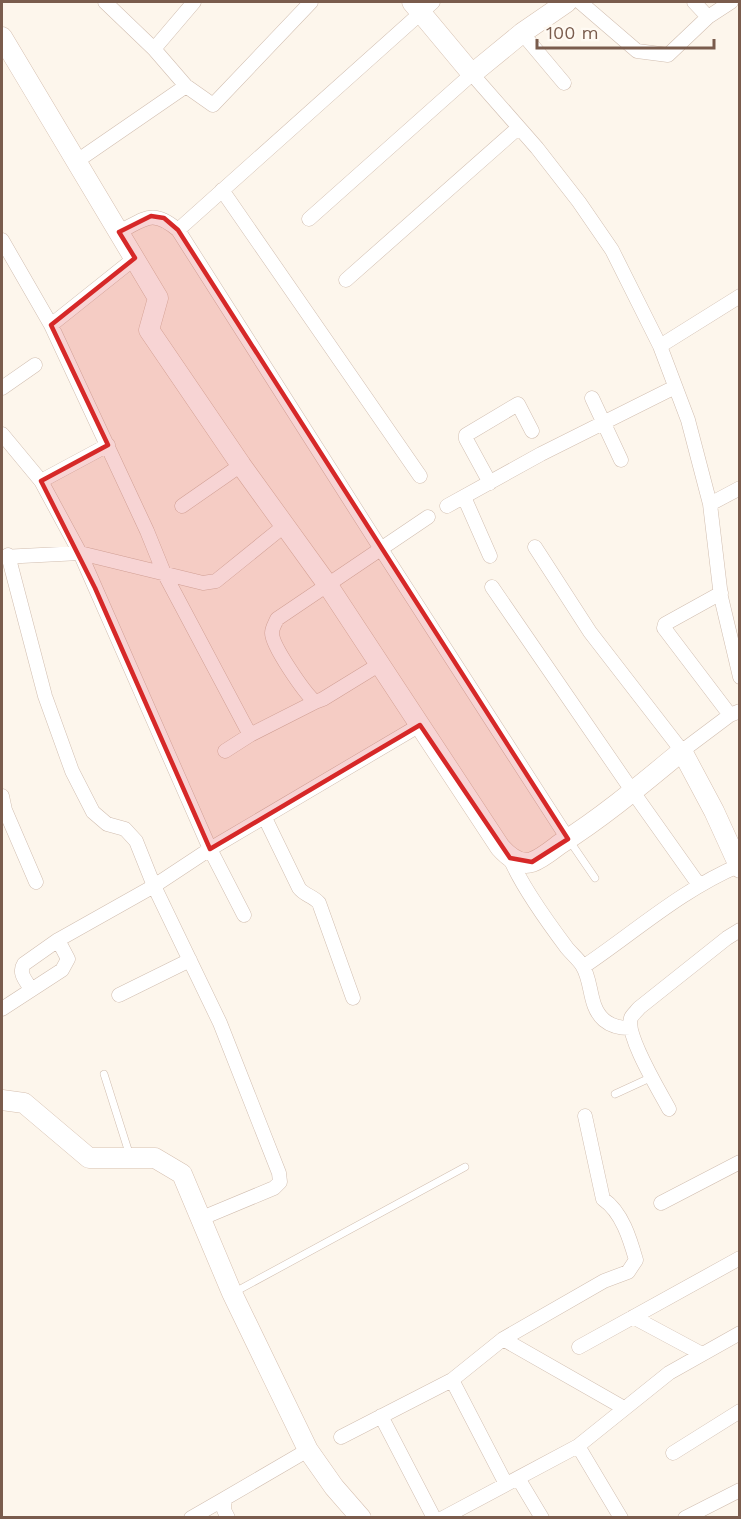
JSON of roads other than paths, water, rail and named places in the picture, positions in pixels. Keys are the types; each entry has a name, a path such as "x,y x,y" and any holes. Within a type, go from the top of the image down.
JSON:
{"street":[{"path":"105,2 154,49 186,86 213,105 311,2"},
{"path":"154,49 194,2"},
{"path":"309,219 472,74 522,33 567,2"},
{"path":"580,2 637,51 668,55 708,17 731,2"},
{"path":"694,2 708,17"},
{"path":"178,230 422,5 472,74 537,148 579,202 612,250 660,346 688,420 710,504 721,593 740,677"},
{"path":"522,33 564,83"},
{"path":"2,37 6,57 77,161 158,298 148,330 327,584 510,858 524,885 566,947 583,967 595,1009 605,1021 619,1028 630,1028"},
{"path":"77,161 186,86"},
{"path":"346,280 518,128"},
{"path":"222,190 420,476"},
{"path":"118,232 151,216 164,218 178,230 568,839"},
{"path":"2,240 51,325 108,445 164,573 250,735"},
{"path":"51,325 135,258"},
{"path":"660,346 740,296"},
{"path":"2,388 35,365"},
{"path":"447,507 675,387"},
{"path":"592,398 621,460"},
{"path":"490,483 466,435 518,404 532,431"},
{"path":"2,434 41,481 80,553 210,849 244,915"},
{"path":"41,481 108,445"},
{"path":"182,506 241,465"},
{"path":"710,504 740,488"},
{"path":"464,497 490,556"},
{"path":"315,702 289,668 272,635 276,619 428,517"},
{"path":"202,1218 274,1188 280,1182 279,1173 220,1023 154,886 136,841 125,829 107,824 93,812 72,771 45,696 5,556 80,553 203,583 216,580 284,525"},
{"path":"535,547 590,632 682,751 714,811 739,866 699,885 583,967"},
{"path":"492,587 699,885"},
{"path":"510,858 532,862 568,839 633,792 682,751 734,713 664,628 665,624 721,593"},
{"path":"225,751 250,735 323,699 380,664"},
{"path":"31,989 21,973 21,968 58,940 154,886 210,849 420,725"},
{"path":"2,796 3,811 36,882"},
{"path":"265,818 298,888 302,893 314,897 319,903 353,998"},
{"path":"669,1109 636,1045 630,1028 631,1017 639,1008 740,930"},
{"path":"2,1009 55,975 66,964 68,959 58,940"},
{"path":"119,995 190,960"},
{"path":"2,1100 24,1103 89,1158 155,1158 182,1174 232,1293 308,1450 334,1487 361,1518"},
{"path":"341,1437 452,1380 503,1339 604,1281 628,1272 636,1260 632,1245 614,1206 603,1199 585,1116"},
{"path":"661,1203 740,1162"},
{"path":"579,1347 740,1258"},
{"path":"633,1317 702,1354"},
{"path":"443,1518 578,1446 669,1373 740,1333"},
{"path":"503,1339 624,1408"},
{"path":"452,1380 512,1481 542,1518"},
{"path":"673,1453 740,1411"},
{"path":"381,1416 434,1518"},
{"path":"578,1446 621,1518"},
{"path":"191,1518 308,1450"},
{"path":"685,1518 740,1490"},
{"path":"224,1499 224,1510 228,1518"}],"lane":[{"path":"568,839 595,878"},
{"path":"104,1074 131,1158"},
{"path":"615,1094 652,1077"},
{"path":"232,1293 465,1167"}]}
